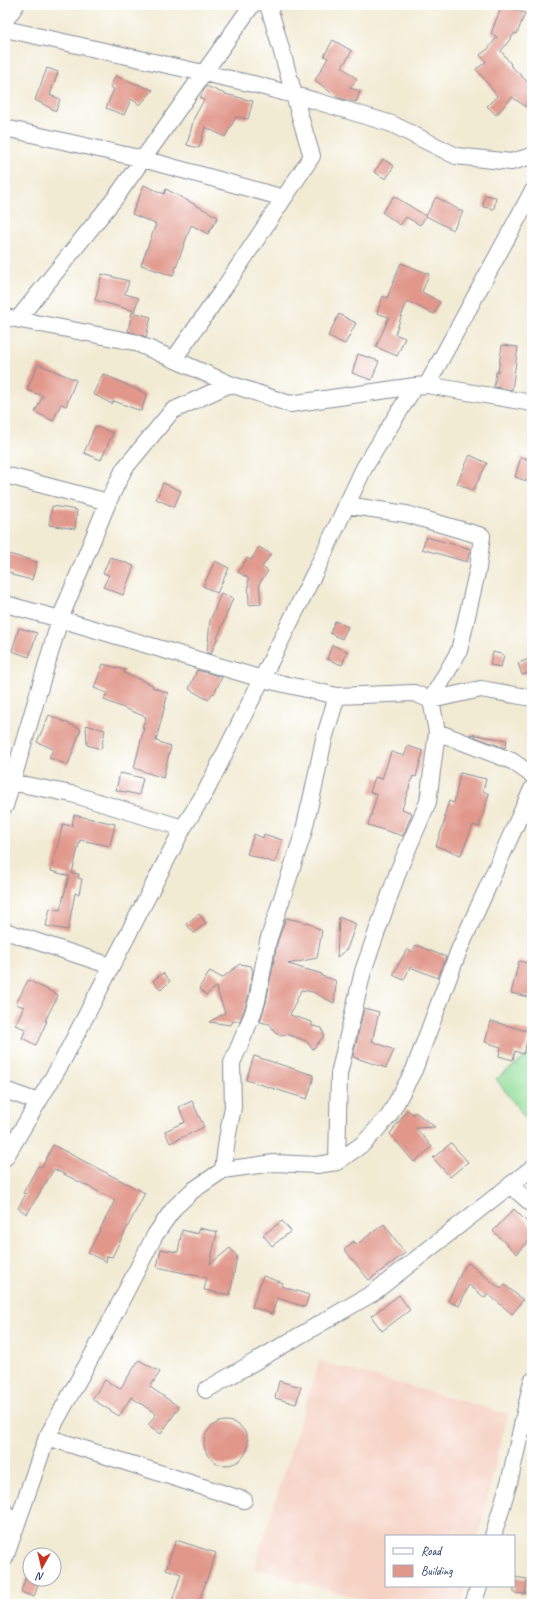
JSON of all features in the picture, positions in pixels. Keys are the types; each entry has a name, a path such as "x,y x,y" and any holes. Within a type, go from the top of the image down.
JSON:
{"street":[{"path":"5,21 16,5"},
{"path":"252,5 116,197 12,318 134,342 230,384 290,404 421,385 532,403"},
{"path":"174,359 224,288 312,156 268,5"},
{"path":"5,29 204,73 293,95 392,124 456,156 511,162 532,156"},
{"path":"5,128 143,159 284,198"},
{"path":"5,1158 62,1062 183,828 206,791 319,564 364,468 421,385 532,192"},
{"path":"5,806 8,782 60,619 108,502 124,469 172,411 230,384"},
{"path":"5,475 108,502"},
{"path":"337,1162 339,1074 363,971 399,869 428,802 437,732 431,700 459,651 478,568 482,536 406,514 346,506"},
{"path":"5,604 262,679 337,696 414,693 431,700 481,689 532,698"},
{"path":"223,1170 233,1108 232,1063 257,1001 268,941 303,834 324,739 337,696"},
{"path":"437,732 512,761 525,768 532,775"},
{"path":"8,782 72,794 183,828"},
{"path":"5,1558 47,1437 105,1332 155,1235 174,1208 192,1191 223,1170 274,1162 316,1165 337,1162 364,1142 389,1116 414,1070 459,950 532,789"},
{"path":"5,931 111,966"},
{"path":"5,1090 38,1102"},
{"path":"206,1390 373,1293 532,1168"},
{"path":"510,1185 532,1204"},
{"path":"493,1535 510,1479 532,1381"},
{"path":"47,1437 244,1500"},
{"path":"5,1512 7,1516 5,1530"},
{"path":"473,1604 479,1587"}],"shaded area":[{"path":"319,1361 508,1414 478,1535 385,1535 385,1587 466,1587 462,1604 379,1604 254,1569"}],"green space":[{"path":"532,1052 532,1127 496,1079"}],"building":[{"path":"502,5 525,13 517,34 515,33 501,51 511,64 510,65 532,86 532,111 512,97 496,115 487,106 497,96 476,69 486,62 480,55 488,49 497,37 491,33"},
{"path":"333,40 352,51 342,67 357,79 350,88 360,91 356,102 338,98 315,80 328,58 324,56"},
{"path":"47,68 58,72 50,95 60,99 56,111 35,100"},
{"path":"115,76 153,90 140,105 131,99 124,115 106,108 114,89 110,87"},
{"path":"206,86 225,94 253,101 248,119 236,117 225,137 205,127 199,148 187,145 194,118 204,100 200,98"},
{"path":"383,159 394,166 386,179 374,172"},
{"path":"144,185 164,194 166,189 218,217 208,234 191,225 173,276 141,265 156,224 132,214"},
{"path":"485,195 496,197 494,209 483,207"},
{"path":"394,196 426,216 420,225 406,217 400,225 382,212"},
{"path":"436,197 463,212 453,230 426,216"},
{"path":"401,263 429,274 422,292 440,302 434,314 407,301 395,334 405,338 397,356 376,347 389,317 377,313 383,296 387,298"},
{"path":"102,274 129,281 125,294 139,298 134,311 95,300"},
{"path":"132,312 151,317 146,337 128,331"},
{"path":"339,314 356,323 345,344 328,336"},
{"path":"502,345 518,347 512,390 494,387"},
{"path":"358,354 379,361 372,380 352,373"},
{"path":"38,364 76,380 66,406 61,404 53,421 35,412 43,396 27,390"},
{"path":"103,374 147,394 141,411 114,401 112,404 93,394"},
{"path":"95,426 113,433 101,460 84,453"},
{"path":"470,455 487,463 473,491 457,483"},
{"path":"521,457 532,460 532,483 515,477"},
{"path":"163,483 181,491 174,507 156,499"},
{"path":"52,506 77,510 75,529 49,525"},
{"path":"426,537 471,549 467,562 422,549"},
{"path":"259,547 271,554 262,567 268,571 259,584 261,604 249,605 248,578 238,572 247,558 251,560"},
{"path":"5,553 37,562 32,580 12,575 12,573 5,570"},
{"path":"110,557 134,566 123,595 103,587 109,575 103,573"},
{"path":"215,561 229,568 217,593 203,586"},
{"path":"221,593 233,598 211,654 207,653 210,621"},
{"path":"335,621 348,627 342,639 330,633"},
{"path":"19,628 37,633 29,657 12,651"},
{"path":"332,645 347,651 342,665 327,659"},
{"path":"493,652 504,655 501,667 490,665"},
{"path":"532,658 532,672 522,675 518,663"},
{"path":"103,664 125,670 124,673 168,693 156,741 171,746 163,778 134,768 144,728 142,728 146,717 104,700 107,693 94,688"},
{"path":"197,670 222,677 214,694 213,693 208,700 189,689"},
{"path":"49,715 81,729 68,765 49,758 53,749 37,742"},
{"path":"86,725 105,730 101,749 87,745"},
{"path":"470,735 507,740 505,748"},
{"path":"408,746 423,751 416,777 413,776 402,809 412,813 403,836 368,825 377,795 370,792 375,777 382,779 391,752 404,756"},
{"path":"120,773 143,778 139,795 116,790"},
{"path":"460,773 486,779 483,791 489,794 479,827 473,825 461,855 436,846 446,817 444,817 449,801 454,803"},
{"path":"74,815 115,824 110,846 80,840 72,873 79,874 78,878 82,879 79,894 75,893 68,930 46,926 50,908 60,910 69,876 51,871 63,824 72,826"},
{"path":"254,834 263,838 264,834 282,840 275,863 247,854"},
{"path":"199,914 206,923 194,933 186,924"},
{"path":"339,917 356,924 347,949 337,957"},
{"path":"286,918 308,923 322,931 317,958 288,964 322,974 321,976 335,980 336,985 334,1003 313,992 301,990 290,1015 312,1022 312,1026 322,1028 324,1036 313,1049 306,1041 287,1034 280,1035 275,1033 270,1024 260,1022 266,1003 277,943"},
{"path":"416,945 446,957 438,978 410,967 404,980 393,975 407,949 412,952"},
{"path":"519,961 532,964 532,998 511,993"},
{"path":"240,964 251,966 253,971 248,999 240,1021 233,1021 231,1025 209,1022 225,1013 216,987 206,995 199,988 210,971 222,978"},
{"path":"163,973 170,981 161,990 153,981"},
{"path":"28,980 58,995 45,1021 47,1021 36,1045 22,1038 26,1029 15,1025 24,1007 16,1004"},
{"path":"364,1008 379,1012 372,1041 394,1050 386,1068 353,1057"},
{"path":"491,1021 530,1032 523,1054 515,1051 513,1060 499,1056 501,1047 485,1042"},
{"path":"254,1056 313,1075 313,1080 307,1099 246,1080"},
{"path":"192,1101 204,1127 170,1143 165,1131 185,1122 179,1107"},
{"path":"407,1110 413,1114 415,1112 435,1127 416,1128 432,1147 414,1162 390,1134"},
{"path":"451,1143 468,1162 450,1177 433,1158"},
{"path":"53,1145 145,1193 112,1257 107,1256 106,1262 88,1253 115,1200 54,1169 27,1214 18,1208 26,1194 23,1193 38,1166 42,1167"},
{"path":"514,1209 532,1227 532,1238 517,1254 493,1231"},
{"path":"282,1221 291,1231 272,1246 263,1235"},
{"path":"384,1224 405,1253 369,1280 344,1249 354,1241 356,1245"},
{"path":"199,1228 217,1232 210,1264 230,1248 237,1256 230,1295 204,1290 207,1278 157,1267 161,1249 178,1252 182,1230 198,1234"},
{"path":"468,1263 501,1289 505,1285 523,1300 512,1314 488,1294 485,1298 469,1285 459,1306 448,1301 460,1273"},
{"path":"263,1276 283,1283 281,1286 309,1295 305,1307 277,1298 272,1314 252,1307"},
{"path":"399,1295 410,1310 382,1331 371,1316"},
{"path":"139,1360 160,1372 150,1387 179,1407 161,1434 148,1425 156,1414 131,1397 119,1416 92,1399 105,1380 120,1389"},
{"path":"279,1381 301,1387 296,1404 275,1398"},
{"path":"226,1421 238,1425 244,1431 248,1443 244,1455 238,1461 226,1465 214,1461 208,1455 204,1443 208,1431 214,1425"},
{"path":"176,1540 216,1553 198,1604 171,1604 181,1574 166,1569"},
{"path":"515,1577 527,1579 525,1594 514,1593"},
{"path":"23,1587 37,1587 34,1597 21,1592"}]}
